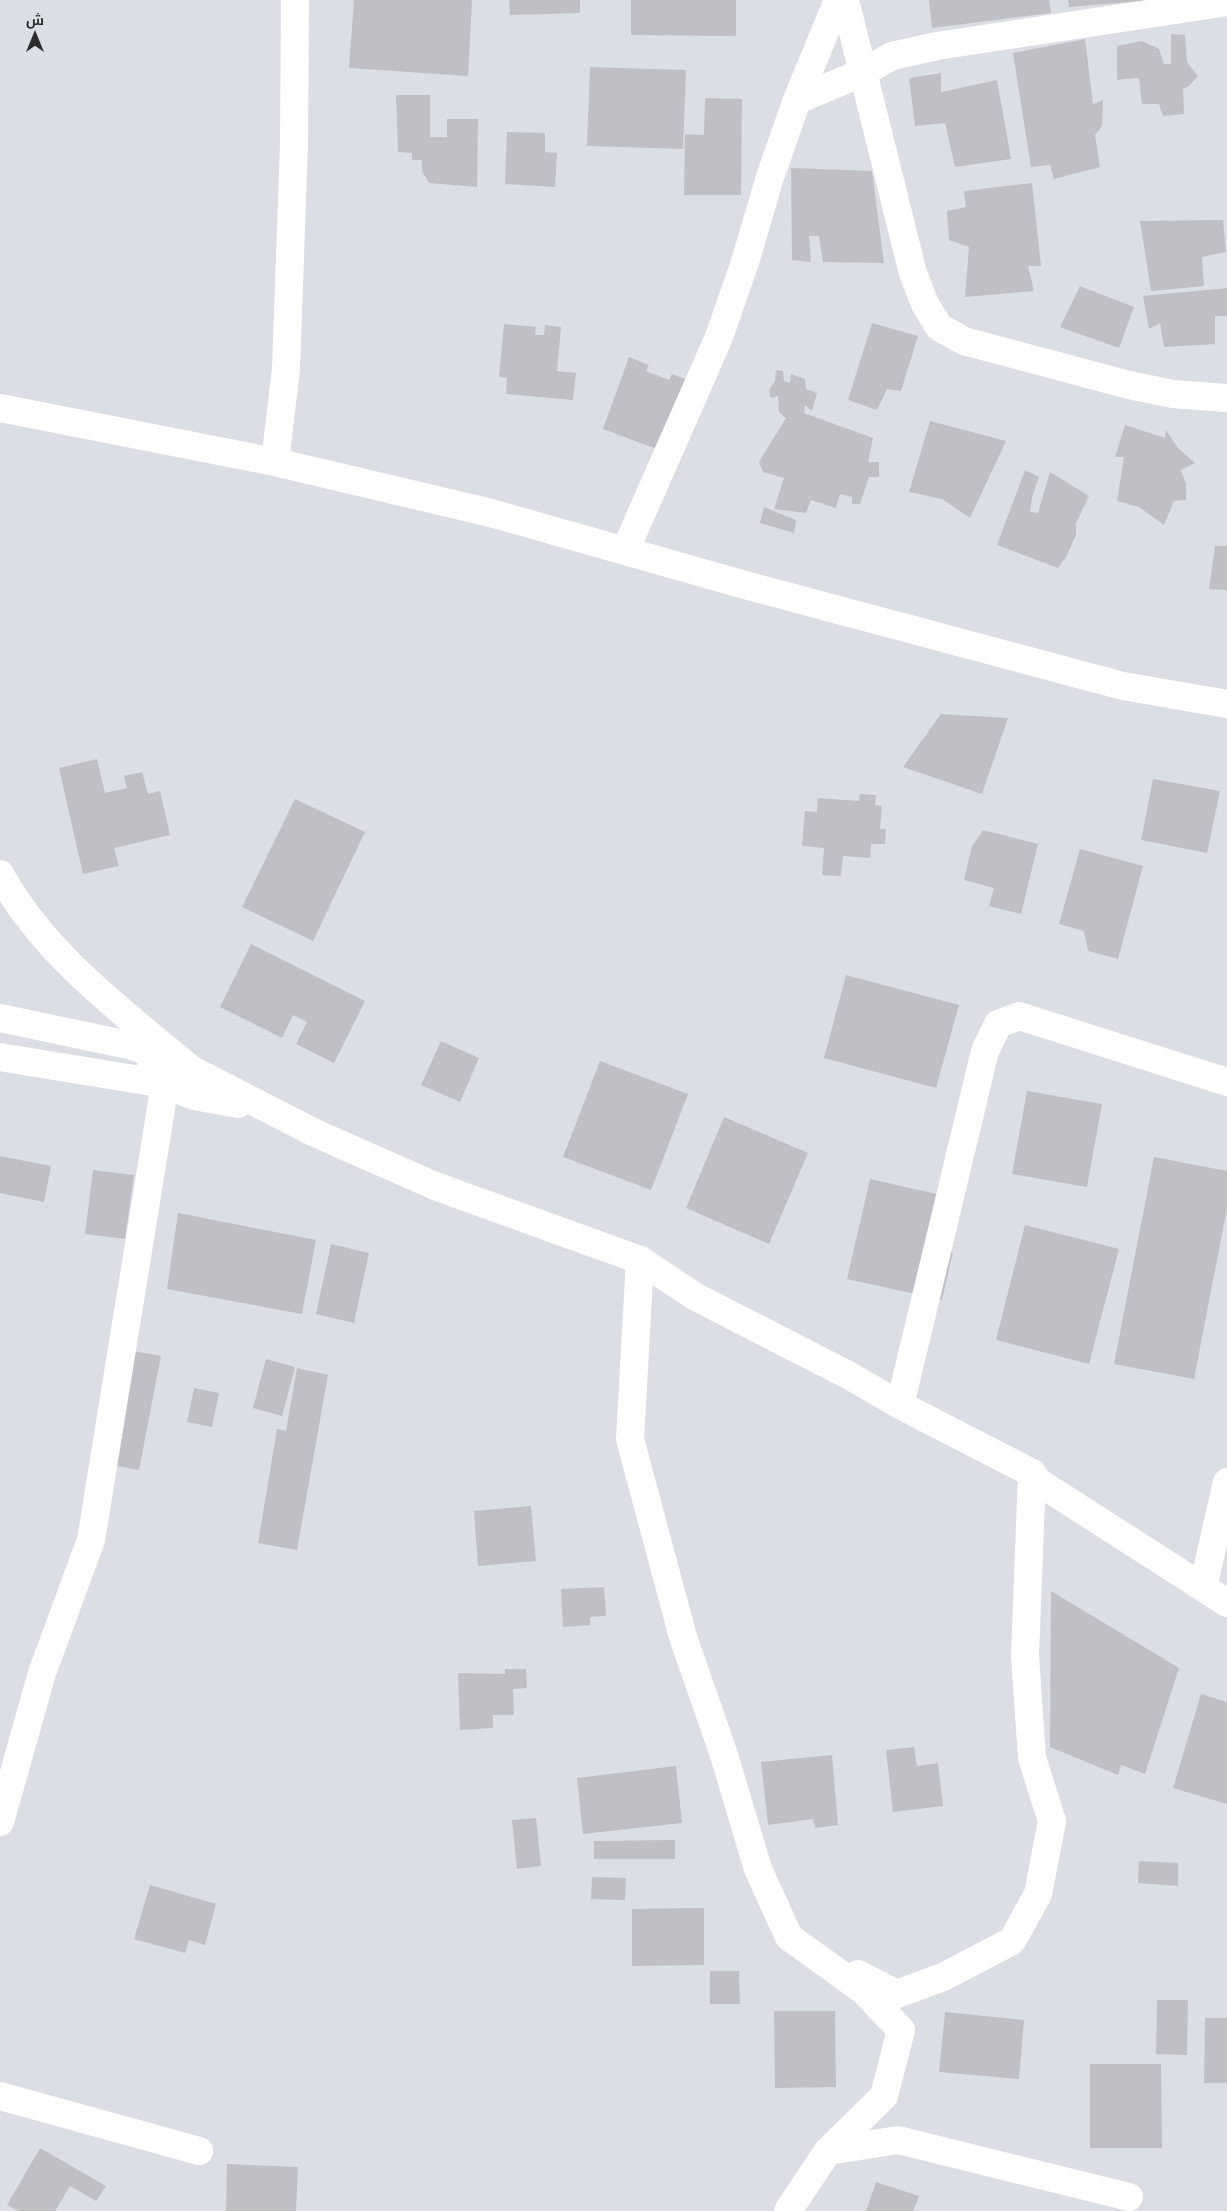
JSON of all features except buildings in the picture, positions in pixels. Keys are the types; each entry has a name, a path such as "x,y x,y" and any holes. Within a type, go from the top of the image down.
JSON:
{"street":[{"path":"275,462 286,368 294,144 295,0"},
{"path":"625,551 719,336 797,100 838,0"},
{"path":"845,0 913,273 925,304 939,327 964,341 1129,385 1173,394 1227,398"},
{"path":"797,100 864,72 892,56 937,46 1227,2"},
{"path":"0,408 275,462 491,513 745,586 1123,686 1227,704"},
{"path":"0,874 7,887 52,947 104,996 194,1071"},
{"path":"900,1405 985,1051 998,1024 1019,1016 1227,1082"},
{"path":"0,1018 133,1046 194,1071 268,1110 436,1186 640,1260 696,1297 850,1376 900,1405 1032,1472 1037,1480 1227,1603"},
{"path":"0,1822 42,1673 90,1540 165,1084 133,1046"},
{"path":"0,1057 165,1084 194,1096 268,1110"},
{"path":"640,1260 630,1439 683,1637 724,1755 758,1869 789,1937 864,1991 901,2030 884,2096 828,2151 788,2211"},
{"path":"789,1937 897,1994 943,1977 1012,1941 1038,1894 1052,1821 1032,1758 1025,1656 1032,1472"},
{"path":"1203,1587 1227,1482"},
{"path":"0,2096 199,2151"},
{"path":"828,2151 898,2140 1129,2197"}]}
